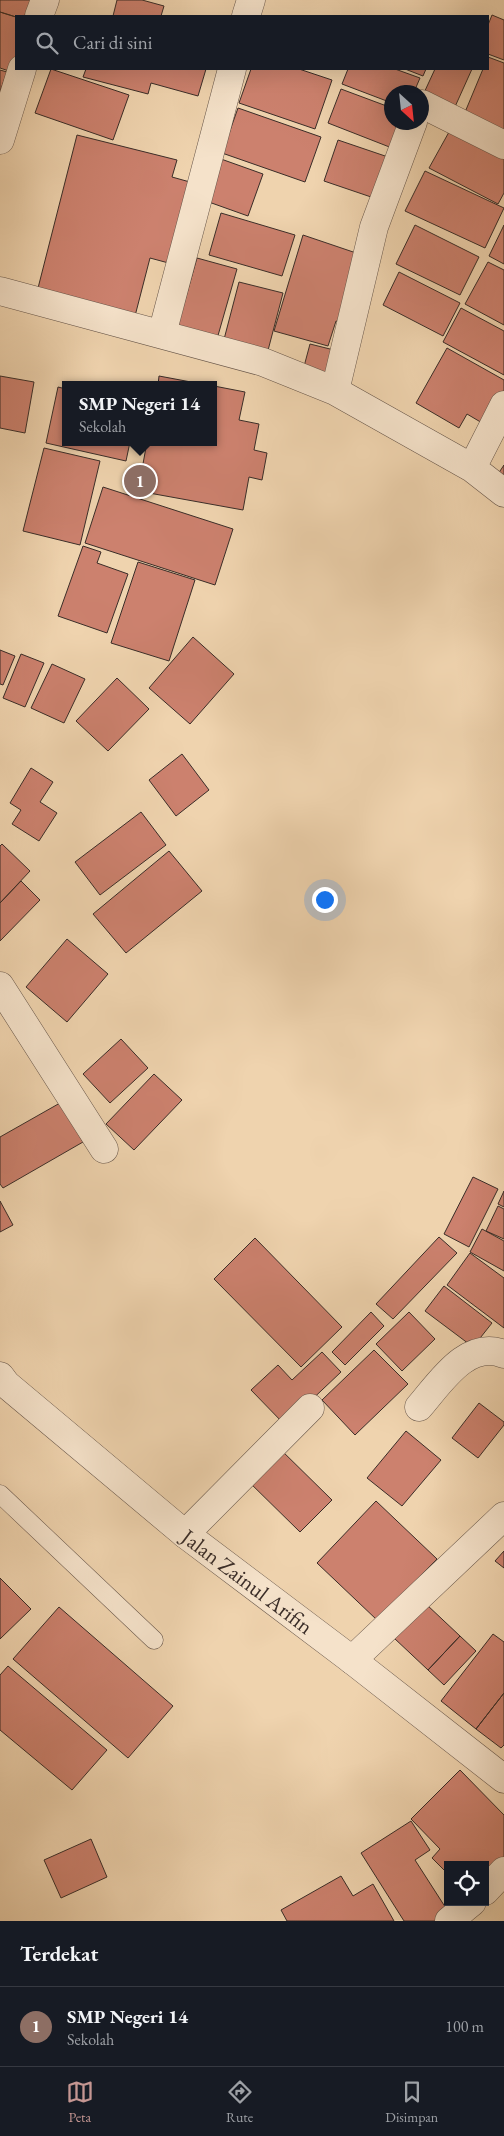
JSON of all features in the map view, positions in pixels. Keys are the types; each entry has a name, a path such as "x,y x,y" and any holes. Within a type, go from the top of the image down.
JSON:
{"street":[{"path":"39,15 44,0"},
{"path":"246,15 251,0"},
{"path":"0,140 22,70"},
{"path":"162,334 232,70"},
{"path":"429,108 504,145"},
{"path":"336,391 374,227 410,130"},
{"path":"0,292 263,362 336,391 472,468 504,494"},
{"path":"472,468 504,405"},
{"path":"0,986 104,1149"},
{"path":"419,1407 450,1371 470,1355 485,1350 494,1350 504,1354"},
{"name":"Jalan Zainul Arifin","path":"0,1376 6,1384 186,1534 504,1779"},
{"path":"186,1534 310,1408"},
{"path":"352,1660 504,1516"},
{"path":"489,1887 504,1871"},
{"path":"449,1921 467,1906"}],"lane":[{"path":"0,1494 154,1640"}],"building":[{"path":"0,0 37,0 32,15 15,15 15,17 0,12"},
{"path":"117,0 142,0 164,6 161,15 113,15"},
{"path":"0,12 15,17 15,64 12,72 0,68"},
{"path":"492,15 504,20 504,60 489,54 489,22"},
{"path":"489,57 504,63 504,134 463,117 483,70 489,70"},
{"path":"0,70 7,72 0,92"},
{"path":"51,70 129,95 113,140 35,113"},
{"path":"86,70 206,70 198,96 151,83 148,94 83,77"},
{"path":"251,70 302,70 332,80 315,129 239,103"},
{"path":"348,70 398,70 420,78 417,85 384,85 384,100 342,84"},
{"path":"408,70 426,70 423,76"},
{"path":"435,70 472,70 454,109 429,98 428,85"},
{"path":"341,89 384,105 384,130 399,130 392,148 328,123"},
{"path":"238,108 321,137 305,182 222,153"},
{"path":"454,123 504,150 504,193 498,204 429,168"},
{"path":"77,135 177,160 172,177 197,184 176,265 150,258 135,316 37,292"},
{"path":"338,140 391,158 377,199 324,181"},
{"path":"221,159 263,174 248,216 206,201"},
{"path":"425,171 504,208 485,248 405,211"},
{"path":"221,213 295,235 282,276 209,255"},
{"path":"415,225 479,257 460,295 396,264"},
{"path":"504,225 504,264 489,256"},
{"path":"303,235 365,256 345,324 336,321 328,346 274,331"},
{"path":"197,258 237,269 215,346 175,335"},
{"path":"488,262 504,270 504,325 465,304"},
{"path":"399,272 460,303 443,336 383,305"},
{"path":"239,282 283,293 266,358 222,347"},
{"path":"461,308 504,331 504,375 443,342"},
{"path":"310,344 338,351 330,381 302,374"},
{"path":"447,348 504,380 504,400 489,427 467,414 459,428 416,403"},
{"path":"0,376 34,382 25,433 0,428"},
{"path":"159,376 186,381 158,381"},
{"path":"58,387 62,388 62,446 129,446 126,461 46,443"},
{"path":"217,387 245,392 239,420 259,424 254,450 267,453 262,480 249,477 243,510 138,491 146,446 217,446"},
{"path":"44,448 100,461 80,545 23,531"},
{"path":"504,465 504,491 492,483"},
{"path":"103,487 233,529 215,585 85,543"},
{"path":"83,546 101,552 97,563 128,574 107,633 58,616"},
{"path":"138,562 195,580 169,661 111,643"},
{"path":"193,637 234,674 190,724 149,688"},
{"path":"0,650 15,656 3,685 0,684"},
{"path":"21,654 44,663 25,707 3,698"},
{"path":"52,664 85,679 64,723 31,708"},
{"path":"117,678 149,709 108,751 76,721"},
{"path":"182,754 209,790 176,816 149,780"},
{"path":"31,768 53,782 40,802 57,813 39,841 12,824 21,810 10,803"},
{"path":"141,812 166,845 100,895 75,862"},
{"path":"2,844 30,871 0,903 0,846"},
{"path":"169,851 202,891 126,953 93,914"},
{"path":"21,881 40,900 0,941 0,903"},
{"path":"67,939 108,974 67,1022 26,987"},
{"path":"121,1039 148,1068 110,1103 83,1074"},
{"path":"154,1074 182,1100 134,1150 106,1124"},
{"path":"60,1103 83,1142 3,1188 0,1184 0,1137"},
{"path":"473,1177 498,1189 469,1247 444,1234"},
{"path":"504,1191 504,1207 498,1204"},
{"path":"0,1201 13,1225 0,1232"},
{"path":"498,1206 504,1209 504,1239 486,1231"},
{"path":"482,1229 504,1241 504,1271 470,1252"},
{"path":"439,1237 457,1253 393,1319 376,1304"},
{"path":"255,1238 342,1327 301,1367 214,1279"},
{"path":"470,1253 504,1278 504,1328 447,1285"},
{"path":"444,1286 492,1323 473,1347 425,1311"},
{"path":"371,1312 384,1326 345,1365 332,1352"},
{"path":"409,1312 435,1339 402,1371 376,1344"},
{"path":"374,1350 408,1384 355,1435 322,1400"},
{"path":"322,1352 341,1372 285,1425 251,1390 278,1365 292,1380"},
{"path":"479,1403 504,1422 504,1425 478,1458 452,1438"},
{"path":"406,1431 441,1460 402,1506 367,1478"},
{"path":"277,1446 332,1500 300,1532 245,1478"},
{"path":"376,1501 437,1559 377,1620 317,1563"},
{"path":"504,1551 504,1568 495,1561"},
{"path":"0,1578 31,1609 0,1639"},
{"path":"426,1604 460,1636 428,1670 394,1638"},
{"path":"59,1607 173,1706 128,1758 13,1659"},
{"path":"493,1634 504,1642 504,1693 476,1729 441,1701"},
{"path":"460,1636 476,1651 444,1685 428,1670"},
{"path":"8,1666 107,1750 72,1790 0,1730 0,1675"},
{"path":"504,1693 504,1745 501,1748 476,1729"},
{"path":"460,1770 504,1815 504,1862 489,1876 489,1861 444,1861 444,1870 432,1858 440,1849 411,1819"},
{"path":"411,1821 430,1850 415,1860 451,1916 444,1921 404,1921 361,1853"},
{"path":"91,1839 107,1877 61,1898 44,1860"},
{"path":"341,1876 353,1896 373,1884 394,1921 287,1921 281,1910"}],"place":[{"name":"SMP Negeri 14","path":"140,481"}]}
